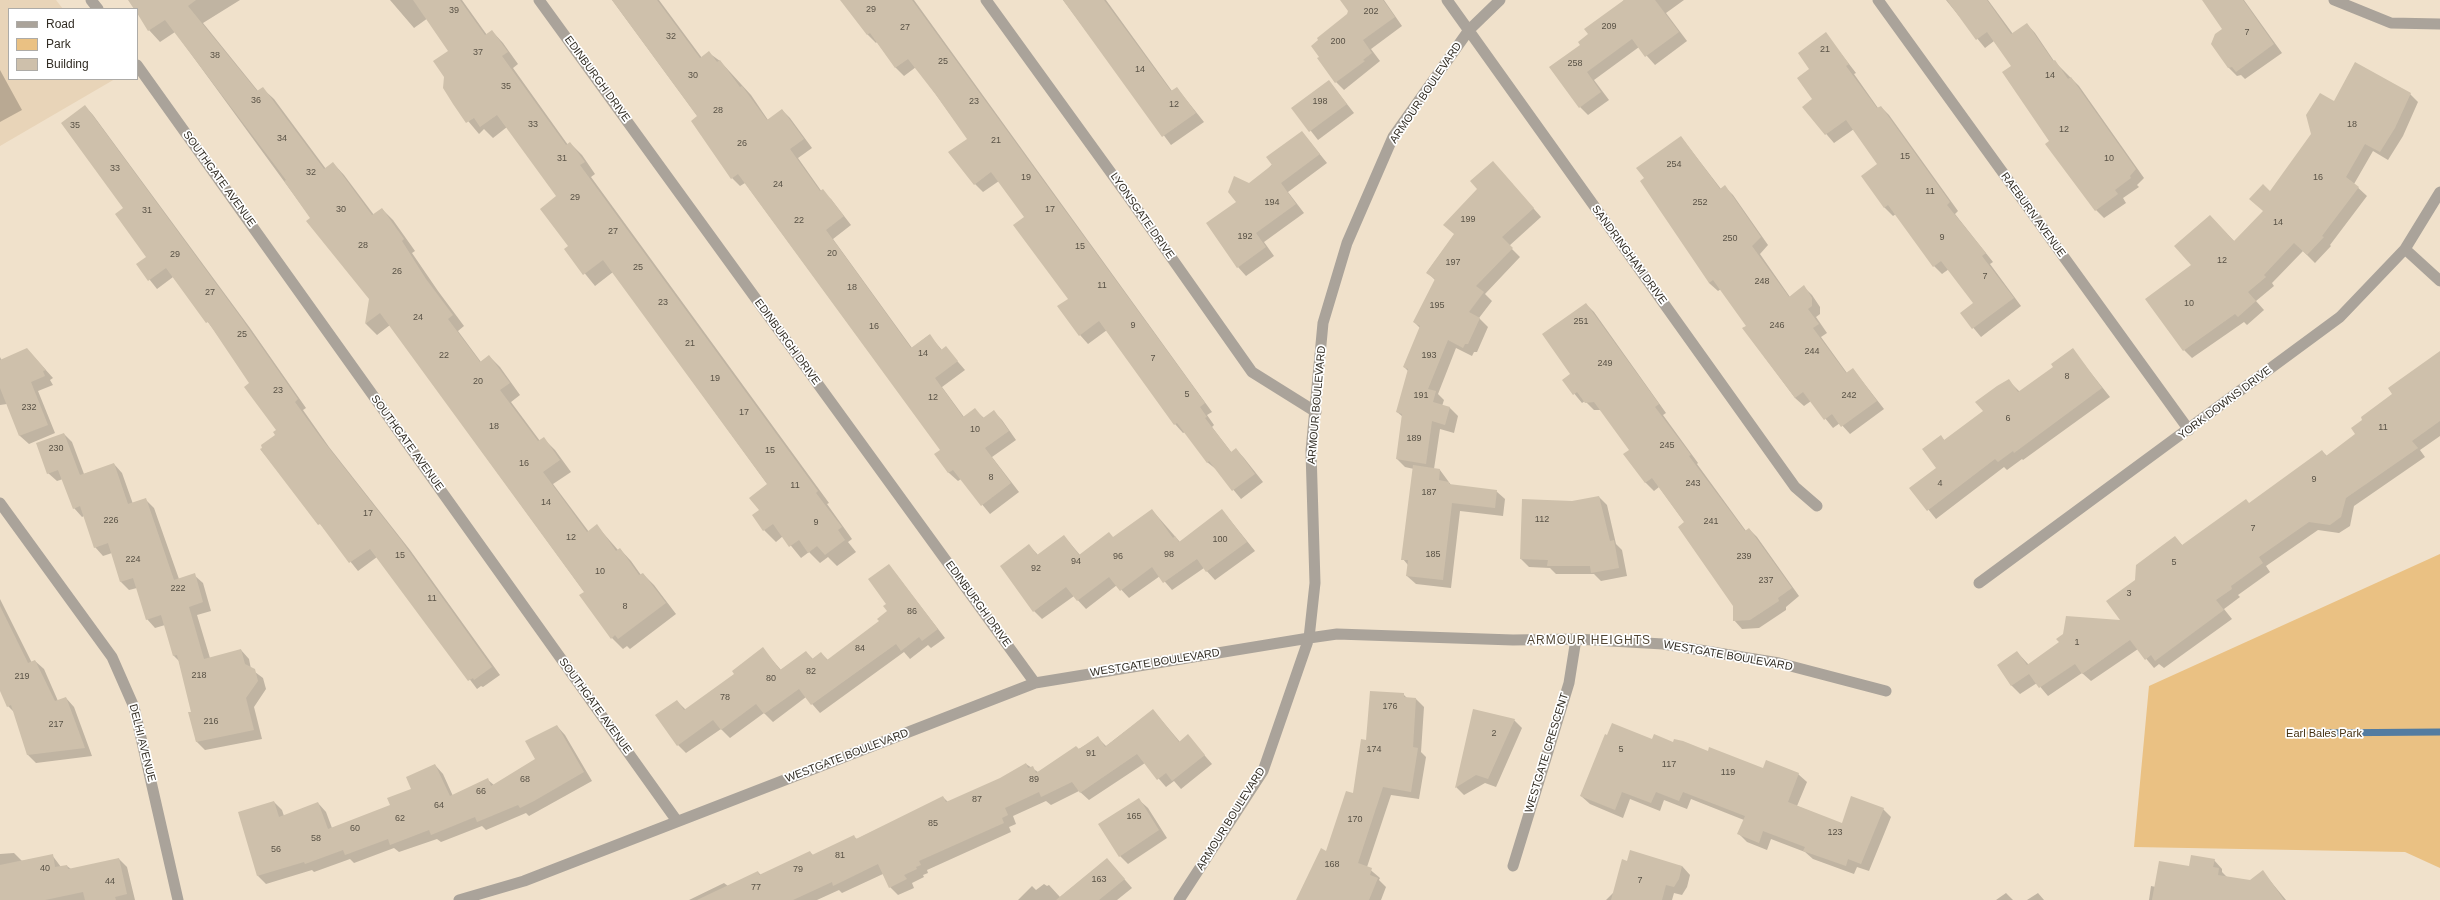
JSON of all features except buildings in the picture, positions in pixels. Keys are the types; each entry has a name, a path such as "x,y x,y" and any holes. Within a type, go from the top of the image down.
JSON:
{"street":[{"name":"EDINBURGH DRIVE","path":"539,0 1035,683"},
{"name":"LYONSGATE DRIVE","path":"986,0 1130,199 1252,372 1316,412"},
{"name":"SANDRINGHAM DRIVE","path":"1447,0 1794,487 1817,506"},
{"name":"ARMOUR BOULEVARD","path":"1179,900 1263,771 1309,638 1315,583 1311,451 1316,412 1323,323 1347,242 1393,137 1469,30 1500,0"},
{"name":"RAEBURN AVENUE","path":"1878,0 2189,430"},
{"path":"2334,0 2391,23 2440,24"},
{"name":"SOUTHGATE AVENUE","path":"138,66 677,821"},
{"name":"YORK DOWNS DRIVE","path":"1979,583 2189,430 2340,317 2405,249 2440,192"},
{"path":"2405,249 2440,281"},
{"name":"DELHI AVENUE","path":"0,503 112,657 134,707 178,900"},
{"name":"WESTGATE BOULEVARD","path":"459,900 524,881 1035,683 1309,638 1337,634 1513,640 1576,639 1663,644 1779,663 1886,691"},
{"name":"WESTGATE CRESCENT","path":"1513,866 1569,683 1576,639"}],"shaded area":[{"path":"0,0 56,0 62,8 8,8 8,80 113,80 0,146"}],"green space":[{"name":"Earl Bales Park","path":"2440,554 2440,868 2405,852 2134,847 2149,686"}],"waterway":[{"path":"2311,733 2440,732"}],"district":[{"name":"ARMOUR HEIGHTS","path":"1589,641"}]}
